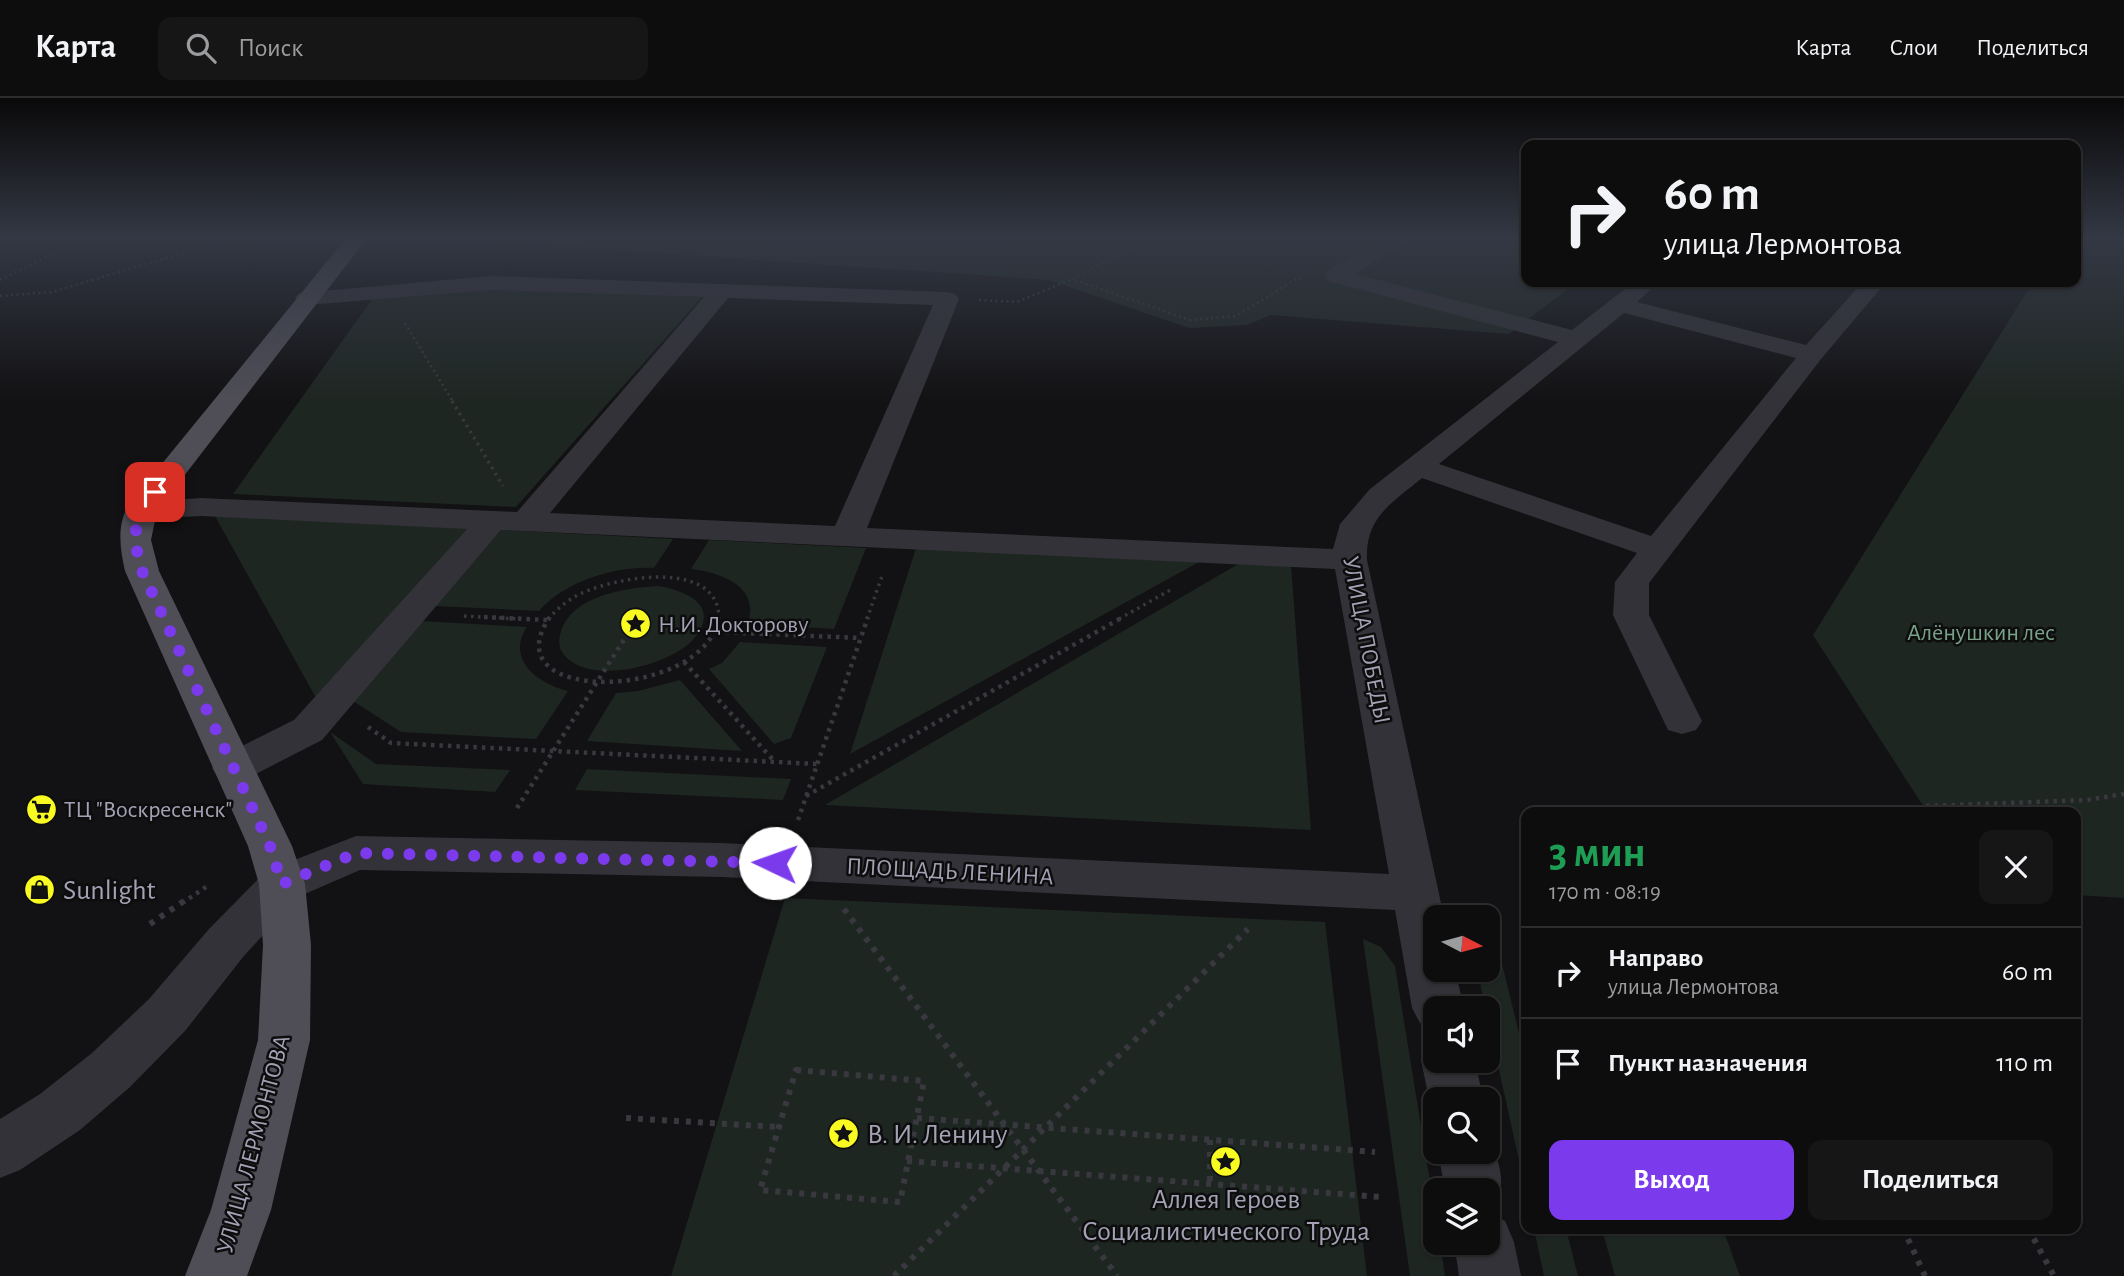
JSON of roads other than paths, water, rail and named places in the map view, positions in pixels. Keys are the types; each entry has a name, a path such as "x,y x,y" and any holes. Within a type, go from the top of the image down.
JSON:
{"main road":[{"name":"УЛИЦА ЛЕРМОНТОВА","path":"216,1276 240,1210 284,1040 287,944 282,884 270,846 142,571 135,540 141,510 312,292"}],"street":[{"path":"307,298 386,292"},
{"path":"233,768 308,730 411,613 509,522 722,292 947,299 847,537"},
{"path":"1397,292 1577,339"},
{"name":"УЛИЦА ПОБЕДЫ","path":"1436,996 1350,560 1349,540 1356,522 1381,496 1635,292"},
{"path":"1682,721 1631,615 1632,582 1812,354 1866,292"},
{"path":"1620,304 1812,354"},
{"path":"1418,467 1657,549"},
{"path":"141,510 201,507 1350,560"},
{"name":"ПЛОЩАДЬ ЛЕНИНА","path":"282,884 356,853 721,860 1415,893"},
{"path":"0,1150 60,1112 111,1070 167,1015 226,943 282,884"},
{"path":"1486,1255 1490,1276"}],"place":[{"name":"Н.И. Докторову","path":"635,624"},
{"name":"ТЦ \"Воскресенск\"","path":"41,809"},
{"name":"Sunlight","path":"40,889"},
{"name":"В. И. Ленину","path":"844,1133"},
{"name":"Аллея Героев Социалистического Труда","path":"1226,1161"}],"park label":[{"name":"Алёнушкин лес","path":"1981,632"}]}
